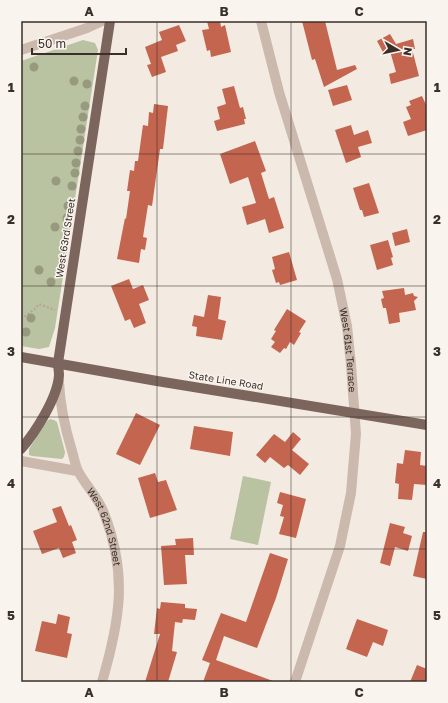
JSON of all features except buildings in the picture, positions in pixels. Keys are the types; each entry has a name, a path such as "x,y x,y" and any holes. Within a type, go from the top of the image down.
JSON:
{"main road":[{"name":"West 63rd Street","path":"21,449 48,408 55,393 59,376 58,363 110,21"},
{"name":"State Line Road","path":"21,357 427,425"}],"street":[{"path":"21,50 87,28 102,21"},
{"name":"West 61st Terrace","path":"261,21 279,92 337,279 347,326 356,434 352,486 340,546 294,682"},
{"name":"West 62nd Street","path":"59,376 60,399 65,429 78,471 91,489 103,511 115,544 120,582 118,620 102,682"},
{"path":"21,461 78,471"}],"path":[{"path":"21,319 35,309 39,304 57,311"}],"green space":[{"path":"83,40 95,43 98,50 55,328 49,347 39,349 21,346 21,61"},
{"path":"50,419 57,422 65,452 62,459 29,455 29,449 47,421"},
{"path":"243,476 271,482 258,545 230,539"}]}
